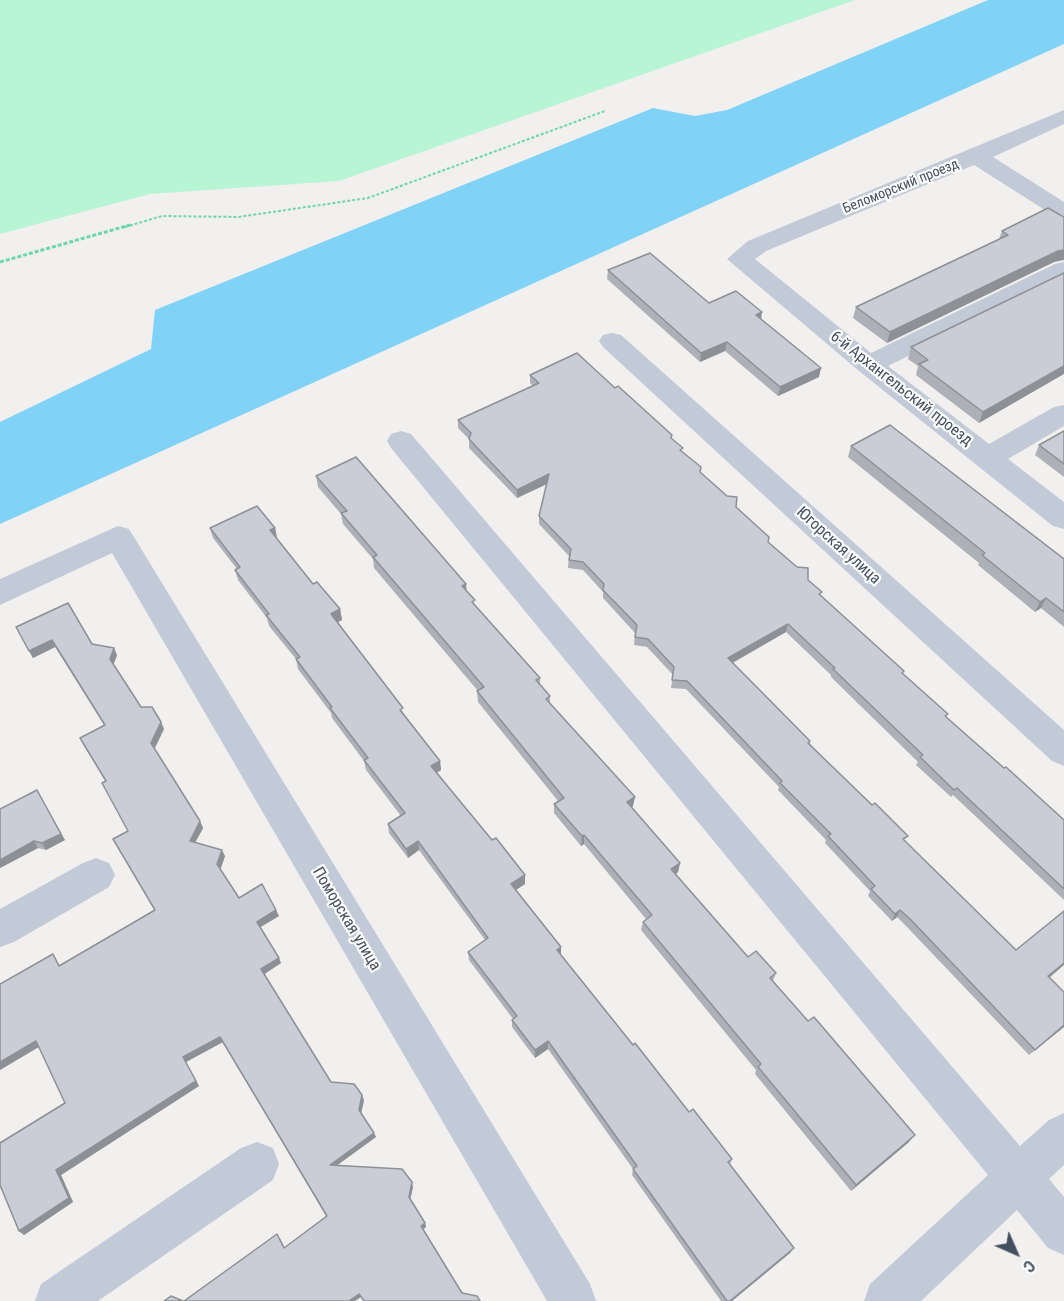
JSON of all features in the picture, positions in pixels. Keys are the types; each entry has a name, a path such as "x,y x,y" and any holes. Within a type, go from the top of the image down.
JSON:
{"street":[{"name":"Беломорский проезд","path":"739,259 757,246 976,156 1064,116"},
{"path":"976,156 1064,212"},
{"name":"6-й Архангельский проезд","path":"739,259 869,365 1064,518"},
{"path":"869,365 1064,269"},
{"name":"Югорская улица","path":"612,341 1064,751"},
{"path":"989,457 1064,414"},
{"path":"401,441 1064,1232"},
{"name":"Поморская улица","path":"0,593 118,537 573,1301"},
{"path":"0,929 96,875"},
{"path":"886,1301 1064,1135"},
{"path":"58,1301 257,1164"}],"path":[{"path":"0,261 162,216 238,217 368,198 605,111"}],"green space":[{"path":"0,0 855,0 339,181 150,194 0,234"}],"water":[{"path":"988,0 1064,0 1064,44 0,524 0,422 151,349 155,310 653,108 695,116 727,110"}],"building":[{"path":"1048,208 1064,217 1064,250 890,332 856,307 1008,235 1002,231"},
{"path":"650,253 709,303 736,291 762,312 756,315 821,368 780,387 727,342 701,353 608,270"},
{"path":"1064,273 1064,366 983,412 919,364 928,360 911,347"},
{"path":"577,353 615,388 618,386 672,435 671,438 683,448 680,450 701,467 700,472 727,496 737,497 736,507 769,537 768,542 797,567 808,568 808,580 822,592 819,594 904,671 902,673 948,714 945,716 1064,820 1064,889 957,788 954,790 920,757 923,755 788,624 728,658 810,741 808,743 872,805 875,803 908,836 903,839 1016,950 1064,911 1064,963 1048,976 1064,992 1064,1025 1035,1050 911,920 900,910 895,914 871,889 875,886 828,836 831,834 780,783 782,781 687,681 672,680 674,667 648,639 635,637 637,625 603,590 604,584 583,562 569,560 571,549 539,516 549,474 517,490 469,439 471,433 458,420 539,383 530,375"},
{"path":"890,425 1064,559 1064,612 1046,598 1040,602 982,555 985,553 851,446"},
{"path":"1064,431 1064,464 1039,445"},
{"path":"356,457 466,584 462,586 475,600 472,602 540,678 536,680 550,696 546,699 635,797 627,802 680,863 671,869 748,957 756,951 776,973 770,978 808,1021 814,1017 915,1135 856,1185 758,1067 761,1064 643,922 652,915 584,835 582,836 554,804 564,798 477,691 484,687 373,557 377,555 341,513 347,511 316,476"},
{"path":"257,506 275,528 270,530 313,584 317,582 340,609 331,614 403,708 400,710 440,761 431,766 492,840 496,838 525,875 511,884 561,947 557,950 689,1112 693,1109 732,1159 728,1162 794,1248 730,1301 727,1301 633,1169 637,1166 548,1041 535,1050 512,1020 517,1016 468,952 488,938 418,841 406,849 388,824 405,813 364,760 368,758 296,659 300,657 266,615 269,614 235,570 240,567 210,528"},
{"path":"68,603 92,644 114,648 110,659 141,707 152,707 161,722 151,743 200,821 190,841 222,850 217,864 239,898 262,884 276,910 257,922 279,958 261,969 331,1082 354,1084 362,1095 359,1110 374,1133 330,1165 402,1169 412,1182 409,1197 425,1223 421,1226 462,1293 477,1296 480,1301 364,1301 359,1294 349,1301 184,1301 277,1234 284,1248 327,1216 220,1037 183,1057 196,1081 56,1170 69,1198 19,1231 0,1185 0,1143 65,1103 36,1041 0,1062 0,984 53,954 59,966 155,910 113,839 128,831 102,783 106,781 80,738 105,725 52,640 29,651 16,627"},
{"path":"37,790 61,834 42,843 34,841 0,860 0,809"},
{"path":"171,1296 183,1301 164,1301"}]}
